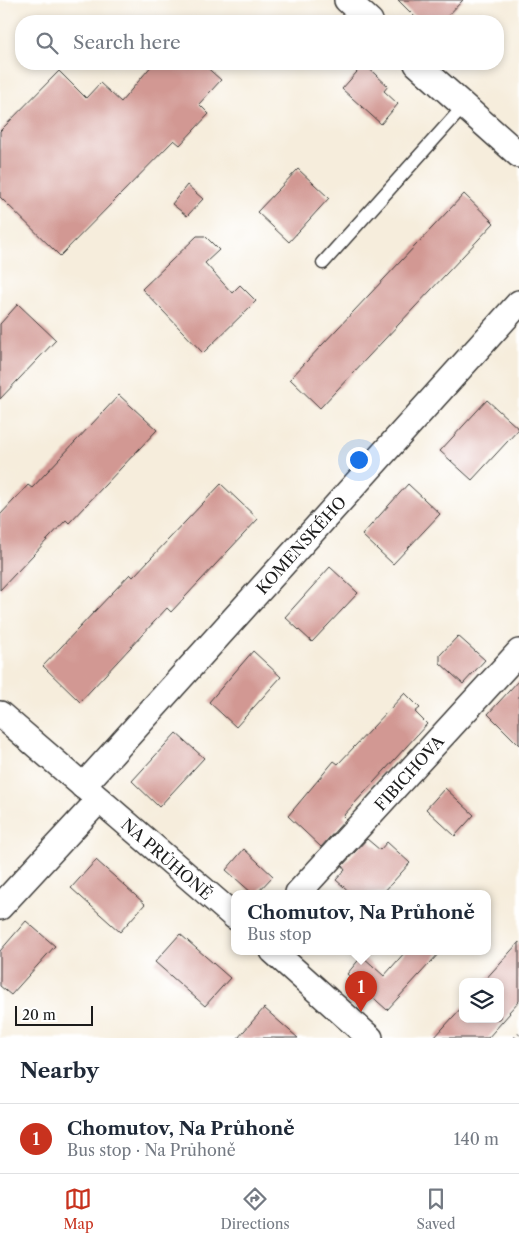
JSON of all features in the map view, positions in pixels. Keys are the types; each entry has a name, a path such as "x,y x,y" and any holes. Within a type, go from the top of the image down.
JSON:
{"street":[{"path":"347,0 363,15"},
{"path":"424,70 519,155"},
{"name":"KOMENSKÉHO","path":"91,793 519,304"},
{"name":"FIBICHOVA","path":"301,890 519,652"},
{"name":"NA PRŮHONĚ","path":"0,714 231,915"},
{"path":"0,907 91,793"},
{"path":"277,955 370,1038"}],"lane":[{"path":"322,263 464,106"}],"path":[{"path":"515,1038 519,1034"}],"building":[{"path":"398,0 463,0 449,15 413,15"},
{"path":"148,70 210,70 221,80 199,104 209,114 180,145 174,140 60,256 0,197 0,131 59,71 86,98 100,83 121,102"},
{"path":"359,70 371,70 388,86 384,91 398,104 381,124 342,89"},
{"path":"298,169 329,198 289,242 257,212"},
{"path":"187,185 203,199 187,216 172,204"},
{"path":"464,194 494,223 320,408 290,379"},
{"path":"197,236 205,236 219,250 205,263 232,293 240,285 256,301 203,353 142,289"},
{"path":"18,304 56,340 0,399 0,324"},
{"path":"119,395 157,430 69,523 66,520 0,590 0,515 28,485 32,488"},
{"path":"487,400 519,429 472,480 440,451"},
{"path":"221,484 258,519 171,612 167,608 80,702 43,666 130,574 133,577"},
{"path":"408,484 440,514 393,564 362,535"},
{"path":"330,567 358,593 312,642 285,617"},
{"path":"458,636 485,660 463,684 440,663 440,655"},
{"path":"253,651 281,677 236,727 209,702"},
{"path":"519,680 519,745 488,714"},
{"path":"405,693 420,708 415,712 427,724 343,816 346,819 321,847 288,816 334,761 338,764"},
{"path":"176,733 204,758 159,807 132,781"},
{"path":"445,788 474,815 455,836 426,809"},
{"path":"367,839 380,850 387,842 410,863 386,890 348,890 336,880 345,870 342,866"},
{"path":"244,849 273,876 260,890 249,890 226,870"},
{"path":"96,860 145,904 120,932 71,888"},
{"path":"26,921 55,946 11,995 0,986 0,951"},
{"path":"180,934 230,978 205,1006 155,962"},
{"path":"519,942 519,1001 504,1020 504,978 487,978"},
{"path":"402,955 437,955 387,1010 347,974 362,956 384,976"},
{"path":"264,1008 298,1038 238,1038"},
{"path":"459,1010 459,1023 501,1023 488,1038 434,1038"}],"place":[{"name":"Chomutov, Na Průhoně","path":"361,1012"}]}
